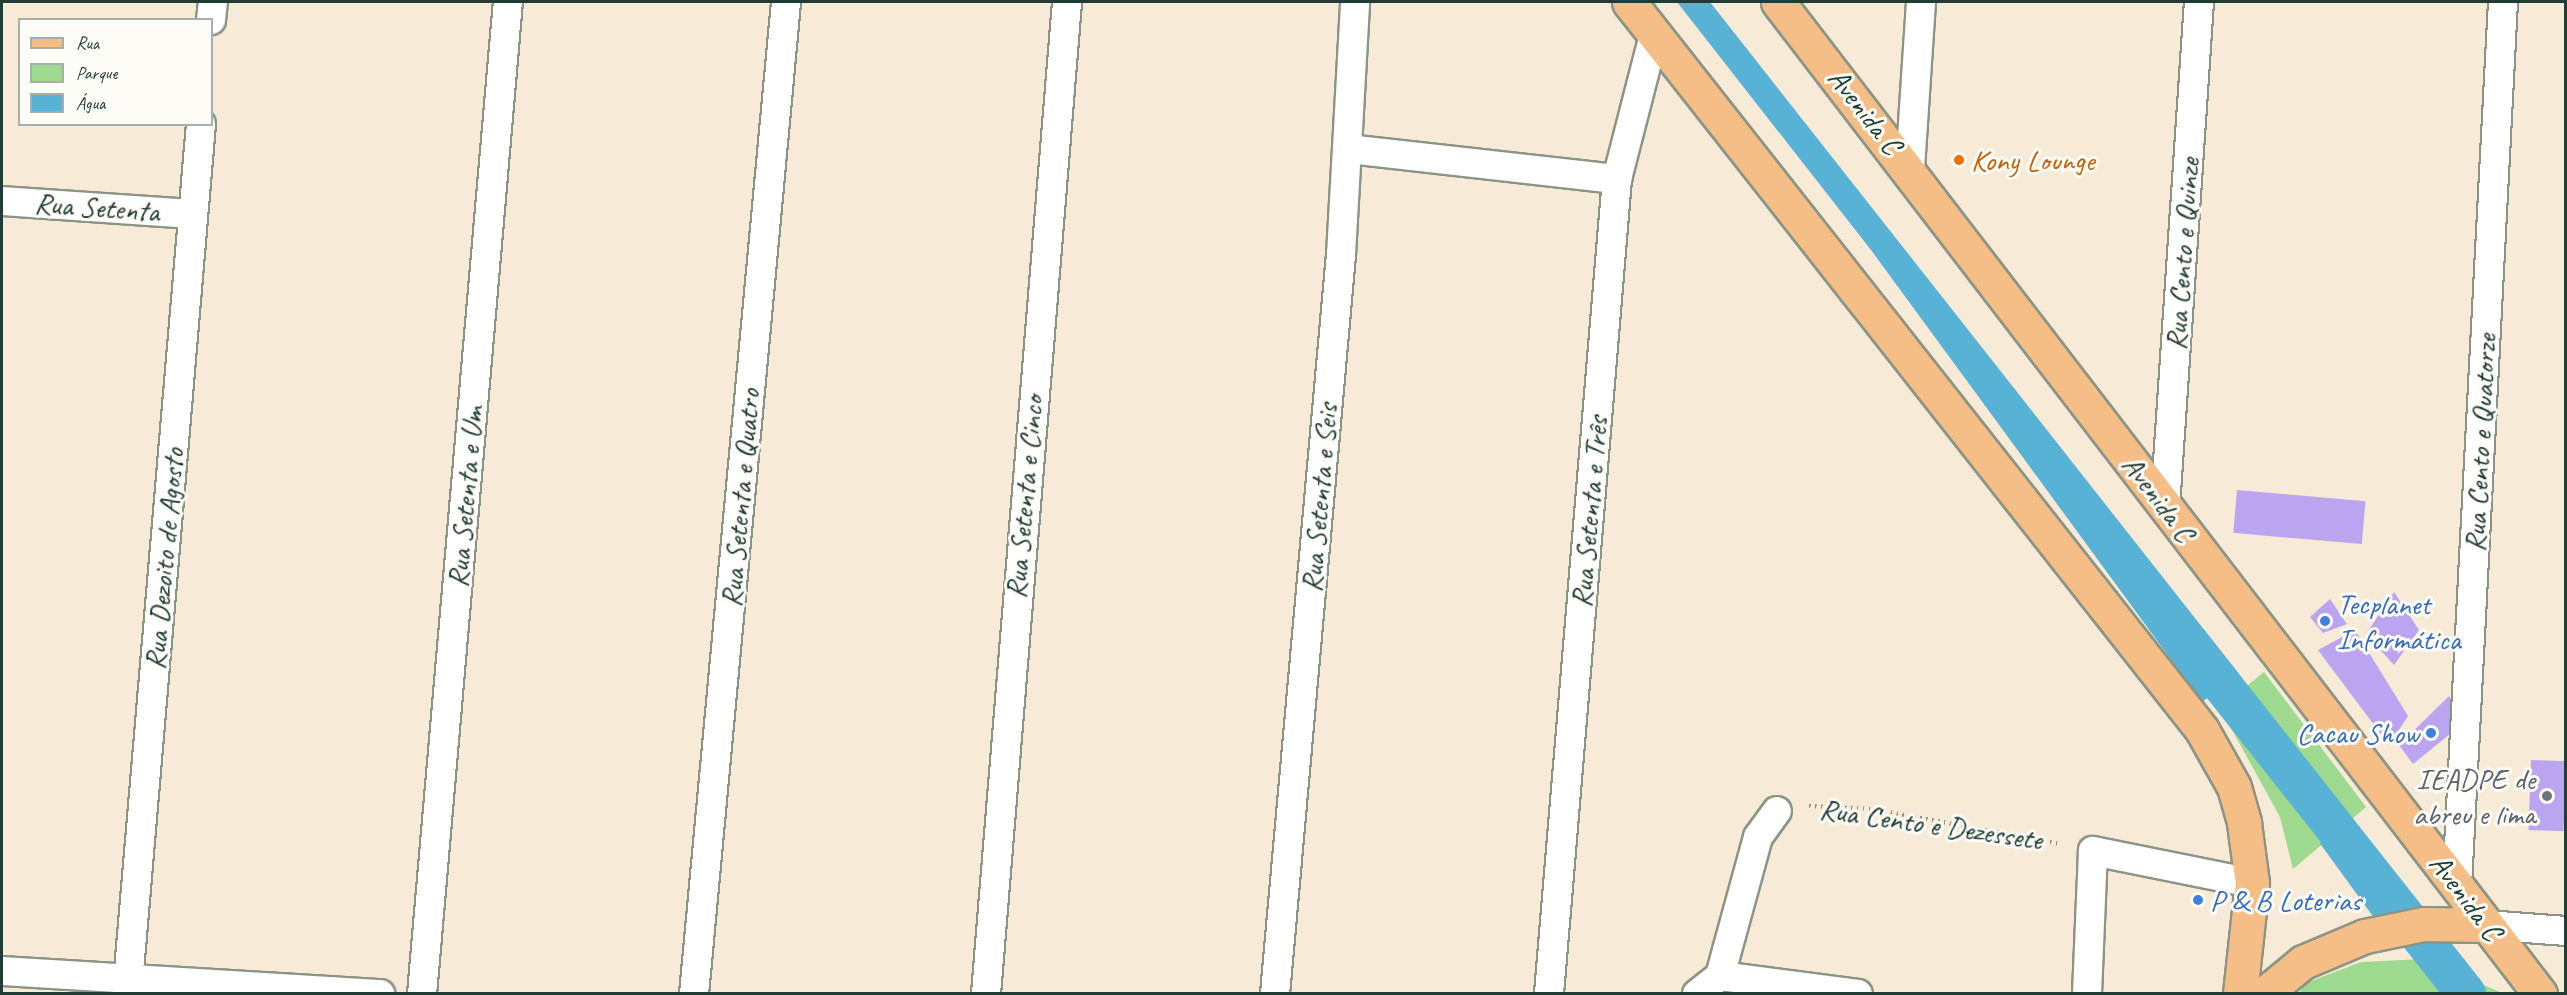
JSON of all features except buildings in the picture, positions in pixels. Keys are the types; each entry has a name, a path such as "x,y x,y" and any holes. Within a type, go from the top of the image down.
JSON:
{"main road":[{"path":"1629,2 2202,730 2234,787 2252,883 2240,993"},
{"name":"Avenida C","path":"1778,2 1910,168 2165,507 2540,993"},
{"path":"2264,993 2303,962 2365,936 2423,924 2486,925"}],"street":[{"path":"211,18 213,2"},
{"name":"Rua Setenta e Um","path":"422,993 508,2"},
{"name":"Rua Setenta e Quatro","path":"694,993 786,2"},
{"name":"Rua Setenta e Cinco","path":"986,993 1067,2"},
{"name":"Rua Setenta e Seis","path":"1275,993 1348,148 1355,2"},
{"path":"1910,168 1921,2"},
{"name":"Rua Cento e Quinze","path":"2165,507 2199,2"},
{"name":"Rua Cento e Quatorze","path":"2457,885 2503,2"},
{"name":"Rua Setenta e Três","path":"1549,993 1617,179 1654,35"},
{"name":"Rua Dezoito de Agosto","path":"127,988 201,126"},
{"path":"1348,148 1617,179"},
{"name":"Rua Setenta","path":"2,201 193,213"},
{"name":"Rua Cento e Dezessete","path":"1720,976 1758,837 1777,811"},
{"path":"2087,993 2093,851 2252,883"},
{"path":"2486,925 2565,931"},
{"path":"2,971 127,988 380,993"},
{"path":"1697,993 1720,976 1858,993"}],"path":[{"name":"Rua Cento e Dezessete","path":"1777,811 1797,805 1872,809 2093,851"}],"green space":[{"path":"2264,672 2366,807 2293,869 2280,817 2220,708"},
{"path":"2424,959 2502,993 2299,993 2306,983 2361,962"}],"water":[{"path":"1677,2 1710,2 2239,674 2202,702 1871,250"},
{"path":"2349,822 2406,900 2377,922 2320,843"}],"waterway":[{"path":"2189,643 2466,994"}],"place":[{"name":"Kony Lounge","path":"1959,160"},
{"name":"Tecplanet Informática","path":"2325,621"},
{"name":"Cacau Show","path":"2431,733"},
{"name":"IEADPE de abreu e lima","path":"2547,796"},
{"name":"P & B Loterias","path":"2198,900"}]}
